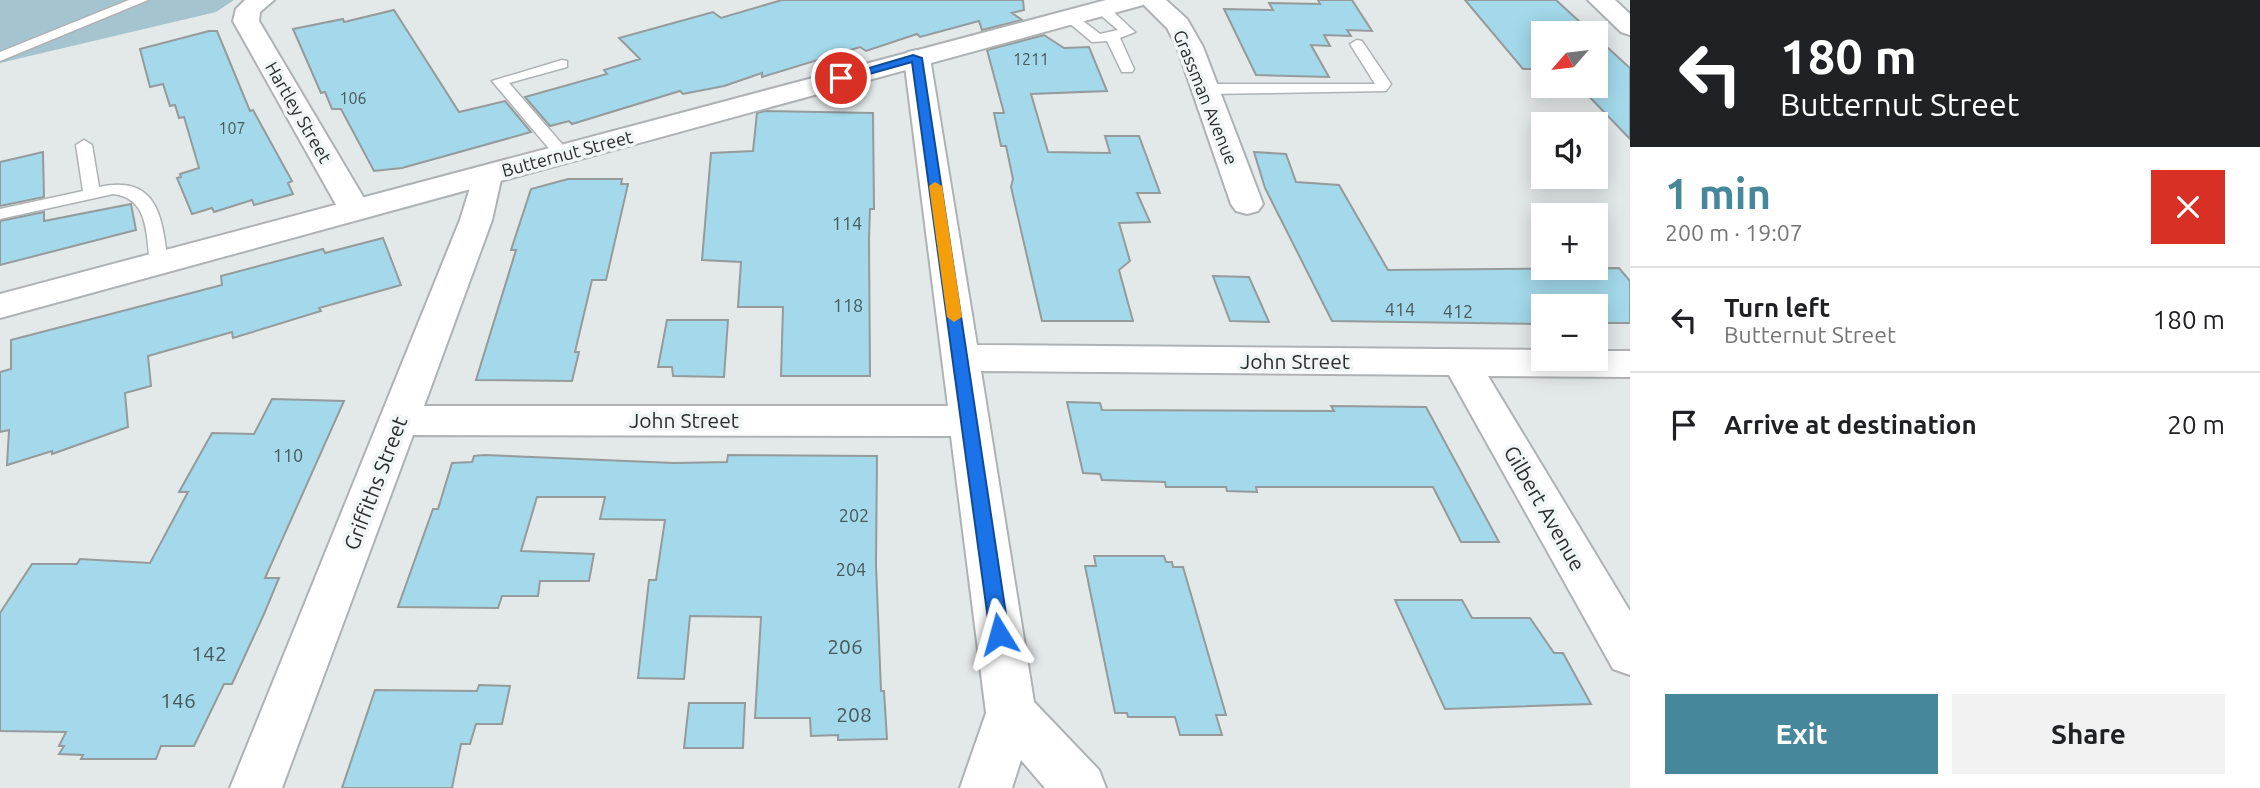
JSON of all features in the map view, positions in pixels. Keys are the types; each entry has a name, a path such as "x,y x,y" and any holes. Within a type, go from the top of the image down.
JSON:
{"street":[{"name":"Butternut Street","path":"0,306 1134,0"},
{"name":"Grassman Avenue","path":"1151,0 1178,24 1247,204"},
{"path":"1600,0 1630,27"},
{"name":"Hartley Street","path":"254,6 246,21 355,211"},
{"path":"917,58 1011,713 986,788"},
{"name":"Griffiths Street","path":"256,788 476,220 487,175"},
{"name":"John Street","path":"960,358 1630,364"},
{"name":"Gilbert Avenue","path":"1461,363 1630,654"},
{"name":"John Street","path":"399,420 969,421"},
{"path":"1011,713 1080,788"}],"lane":[{"path":"0,57 141,0"},
{"path":"1069,17 1097,38 1113,38 1128,32 1102,9"},
{"path":"1113,38 1127,69"},
{"path":"1205,89 1381,88 1383,84 1357,44"},
{"path":"562,64 499,81 562,155"},
{"path":"84,145 92,194"},
{"path":"0,214 92,194 130,189 142,195 150,208 159,263"}],"shaded area":[{"path":"0,0 234,0 216,12 0,63"}],"building":[{"path":"782,0 1023,0 1024,10 1012,13 1022,20 982,30 979,21 920,37 917,34 866,51 860,47 762,77 762,73 724,86 683,94 680,91 572,124 569,121 550,126 525,97 607,74 604,70 640,59 619,38 713,12 721,18"},
{"path":"1318,0 1352,0 1372,31 1347,30 1351,36 1324,35 1330,46 1311,45 1329,77 1256,75 1224,9 1273,10 1269,3 1320,4"},
{"path":"1465,0 1556,0 1579,21 1531,21 1531,69 1523,69"},
{"path":"394,10 459,112 505,101 531,132 402,168 374,171 341,109 332,109 325,92 321,93 293,29 343,19 344,22"},
{"path":"217,31 250,111 253,110 292,181 288,183 293,194 254,205 252,200 214,212 212,208 192,214 177,178 181,177 180,174 199,168 184,117 179,118 175,105 170,106 163,84 150,87 140,49"},
{"path":"1044,35 1064,48 1089,47 1107,91 1031,94 1048,152 1110,153 1105,136 1139,136 1160,193 1137,193 1150,222 1119,223 1130,261 1119,270 1133,321 1042,321 1011,187 1013,179 1006,146 1001,146 994,113 1004,113 987,50"},
{"path":"1608,48 1630,68 1630,139 1608,116 1608,112 1604,112 1591,98 1608,98"},
{"path":"757,113 873,113 874,209 870,209 869,239 870,376 781,376 783,307 738,307 741,262 702,260 711,153 753,151"},
{"path":"43,152 44,197 0,206 0,162"},
{"path":"1254,152 1286,154 1296,182 1339,185 1388,270 1531,269 1531,280 1608,280 1608,268 1619,268 1630,281 1630,323 1608,323 1608,294 1531,294 1531,324 1332,321 1265,188"},
{"path":"568,179 622,179 621,184 628,184 606,280 592,280 575,352 579,352 572,381 476,380 516,250 511,250 531,189"},
{"path":"131,204 136,230 0,265 0,221 44,212 44,221"},
{"path":"383,238 401,285 319,308 321,311 233,338 232,332 148,356 151,386 125,393 128,427 52,454 52,451 7,465 9,430 0,432 0,372 11,369 11,340 222,285 221,276 323,249 325,253"},
{"path":"1213,276 1249,277 1269,322 1230,321"},
{"path":"667,320 728,320 724,377 673,376 672,367 658,367"},
{"path":"272,399 344,401 265,578 279,578 264,614 232,684 224,684 194,746 161,746 156,759 81,759 83,755 59,754 64,746 59,746 66,732 0,731 0,613 32,564 77,564 80,559 150,563 188,492 179,492 212,433 254,434"},
{"path":"1067,402 1100,403 1102,410 1334,411 1331,406 1426,407 1499,542 1461,542 1433,487 1256,487 1257,492 1227,491 1226,487 1166,487 1165,482 1102,480 1100,474 1083,473"},
{"path":"728,455 877,456 876,565 881,691 884,691 887,739 838,740 838,735 811,736 810,718 755,718 761,617 690,616 684,679 638,678 649,580 656,580 665,520 600,519 605,497 537,497 521,551 594,554 589,581 540,581 538,596 502,596 498,608 398,607 433,509 438,509 452,463 472,462 474,456 674,463 727,462"},
{"path":"1094,556 1164,556 1166,562 1172,562 1173,567 1183,567 1226,715 1216,715 1222,735 1180,735 1175,717 1128,717 1127,713 1115,713 1085,566 1096,566"},
{"path":"1395,600 1462,600 1472,618 1530,618 1554,653 1563,653 1591,704 1445,709"},
{"path":"479,685 510,686 502,724 476,724 470,744 461,744 452,788 342,788 375,690 477,691"},
{"path":"689,703 745,703 743,748 684,748"}],"slow traffic":[{"path":"935,186 954,317"}],"route":[{"path":"841,78 917,58 999,634"}]}
